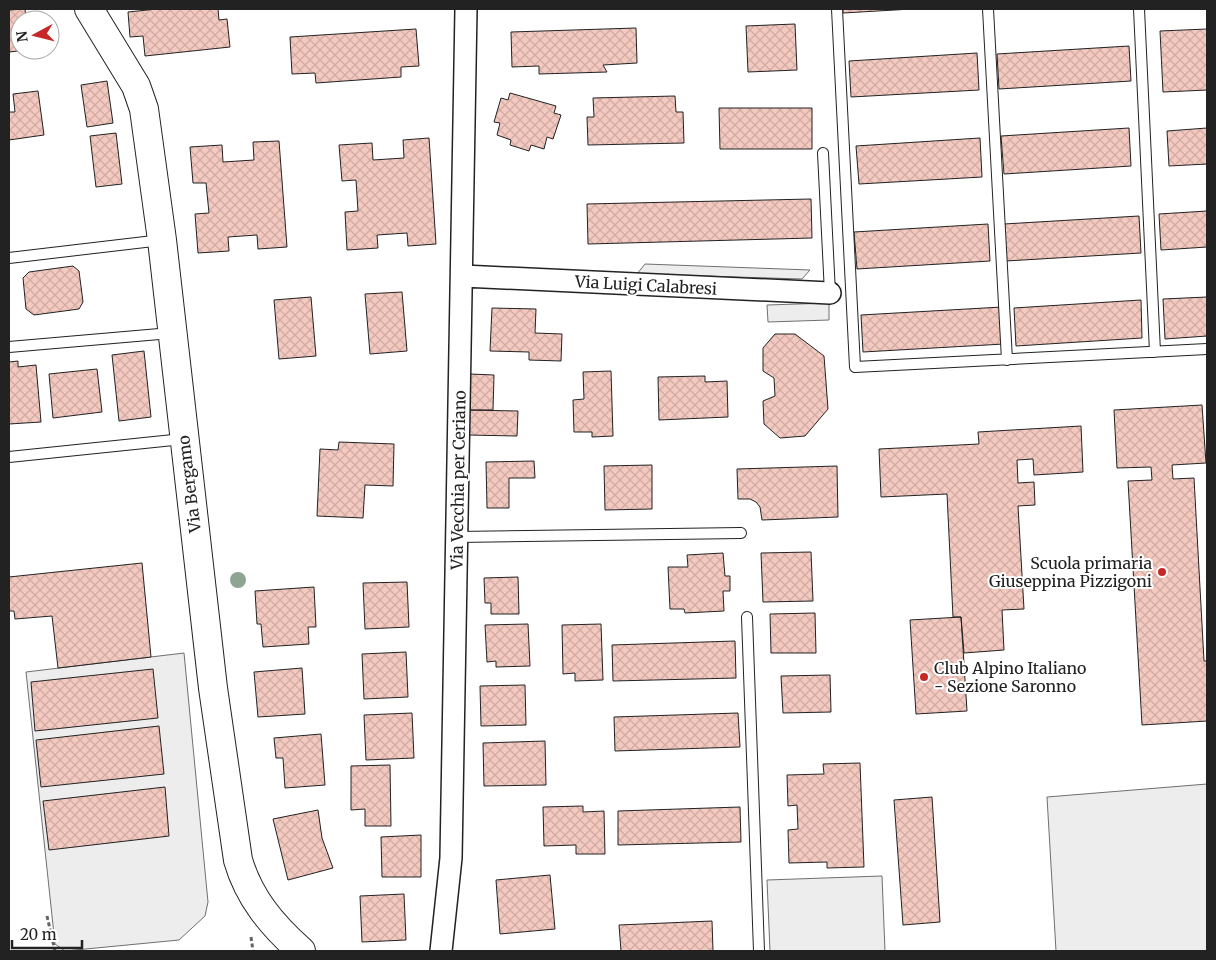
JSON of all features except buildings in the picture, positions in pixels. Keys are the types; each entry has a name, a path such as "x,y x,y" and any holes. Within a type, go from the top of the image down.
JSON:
{"street":[{"name":"Via Bergamo","path":"89,9 136,86 144,109 162,240 213,688 238,860 244,880 268,918 301,951"},
{"name":"Via Vecchia per Ceriano","path":"441,951 451,858 466,9"},
{"name":"Via Luigi Calabresi","path":"462,276 830,292"}],"lane":[{"path":"837,9 855,367 1207,349"},
{"path":"988,9 1008,360"},
{"path":"1139,9 1155,352"},
{"path":"823,153 830,292"},
{"path":"9,258 162,240"},
{"path":"9,347 172,333"},
{"path":"9,456 184,439"},
{"path":"457,536 741,533"},
{"path":"747,617 759,951"}],"path":[{"path":"47,916 55,951"}],"shaded area":[{"path":"645,264 810,270 802,279 637,274"},
{"path":"829,303 829,320 768,322 767,305"},
{"path":"184,653 208,902 205,916 179,940 65,951 55,944 26,672"},
{"path":"1207,784 1207,951 1056,951 1047,797"},
{"path":"882,876 885,951 770,951 767,880"}],"place":[{"name":"Scuola primaria Giuseppina Pizzigoni","path":"1162,572"},
{"name":"Club Alpino Italiano - Sezione Saronno","path":"924,677"}]}
